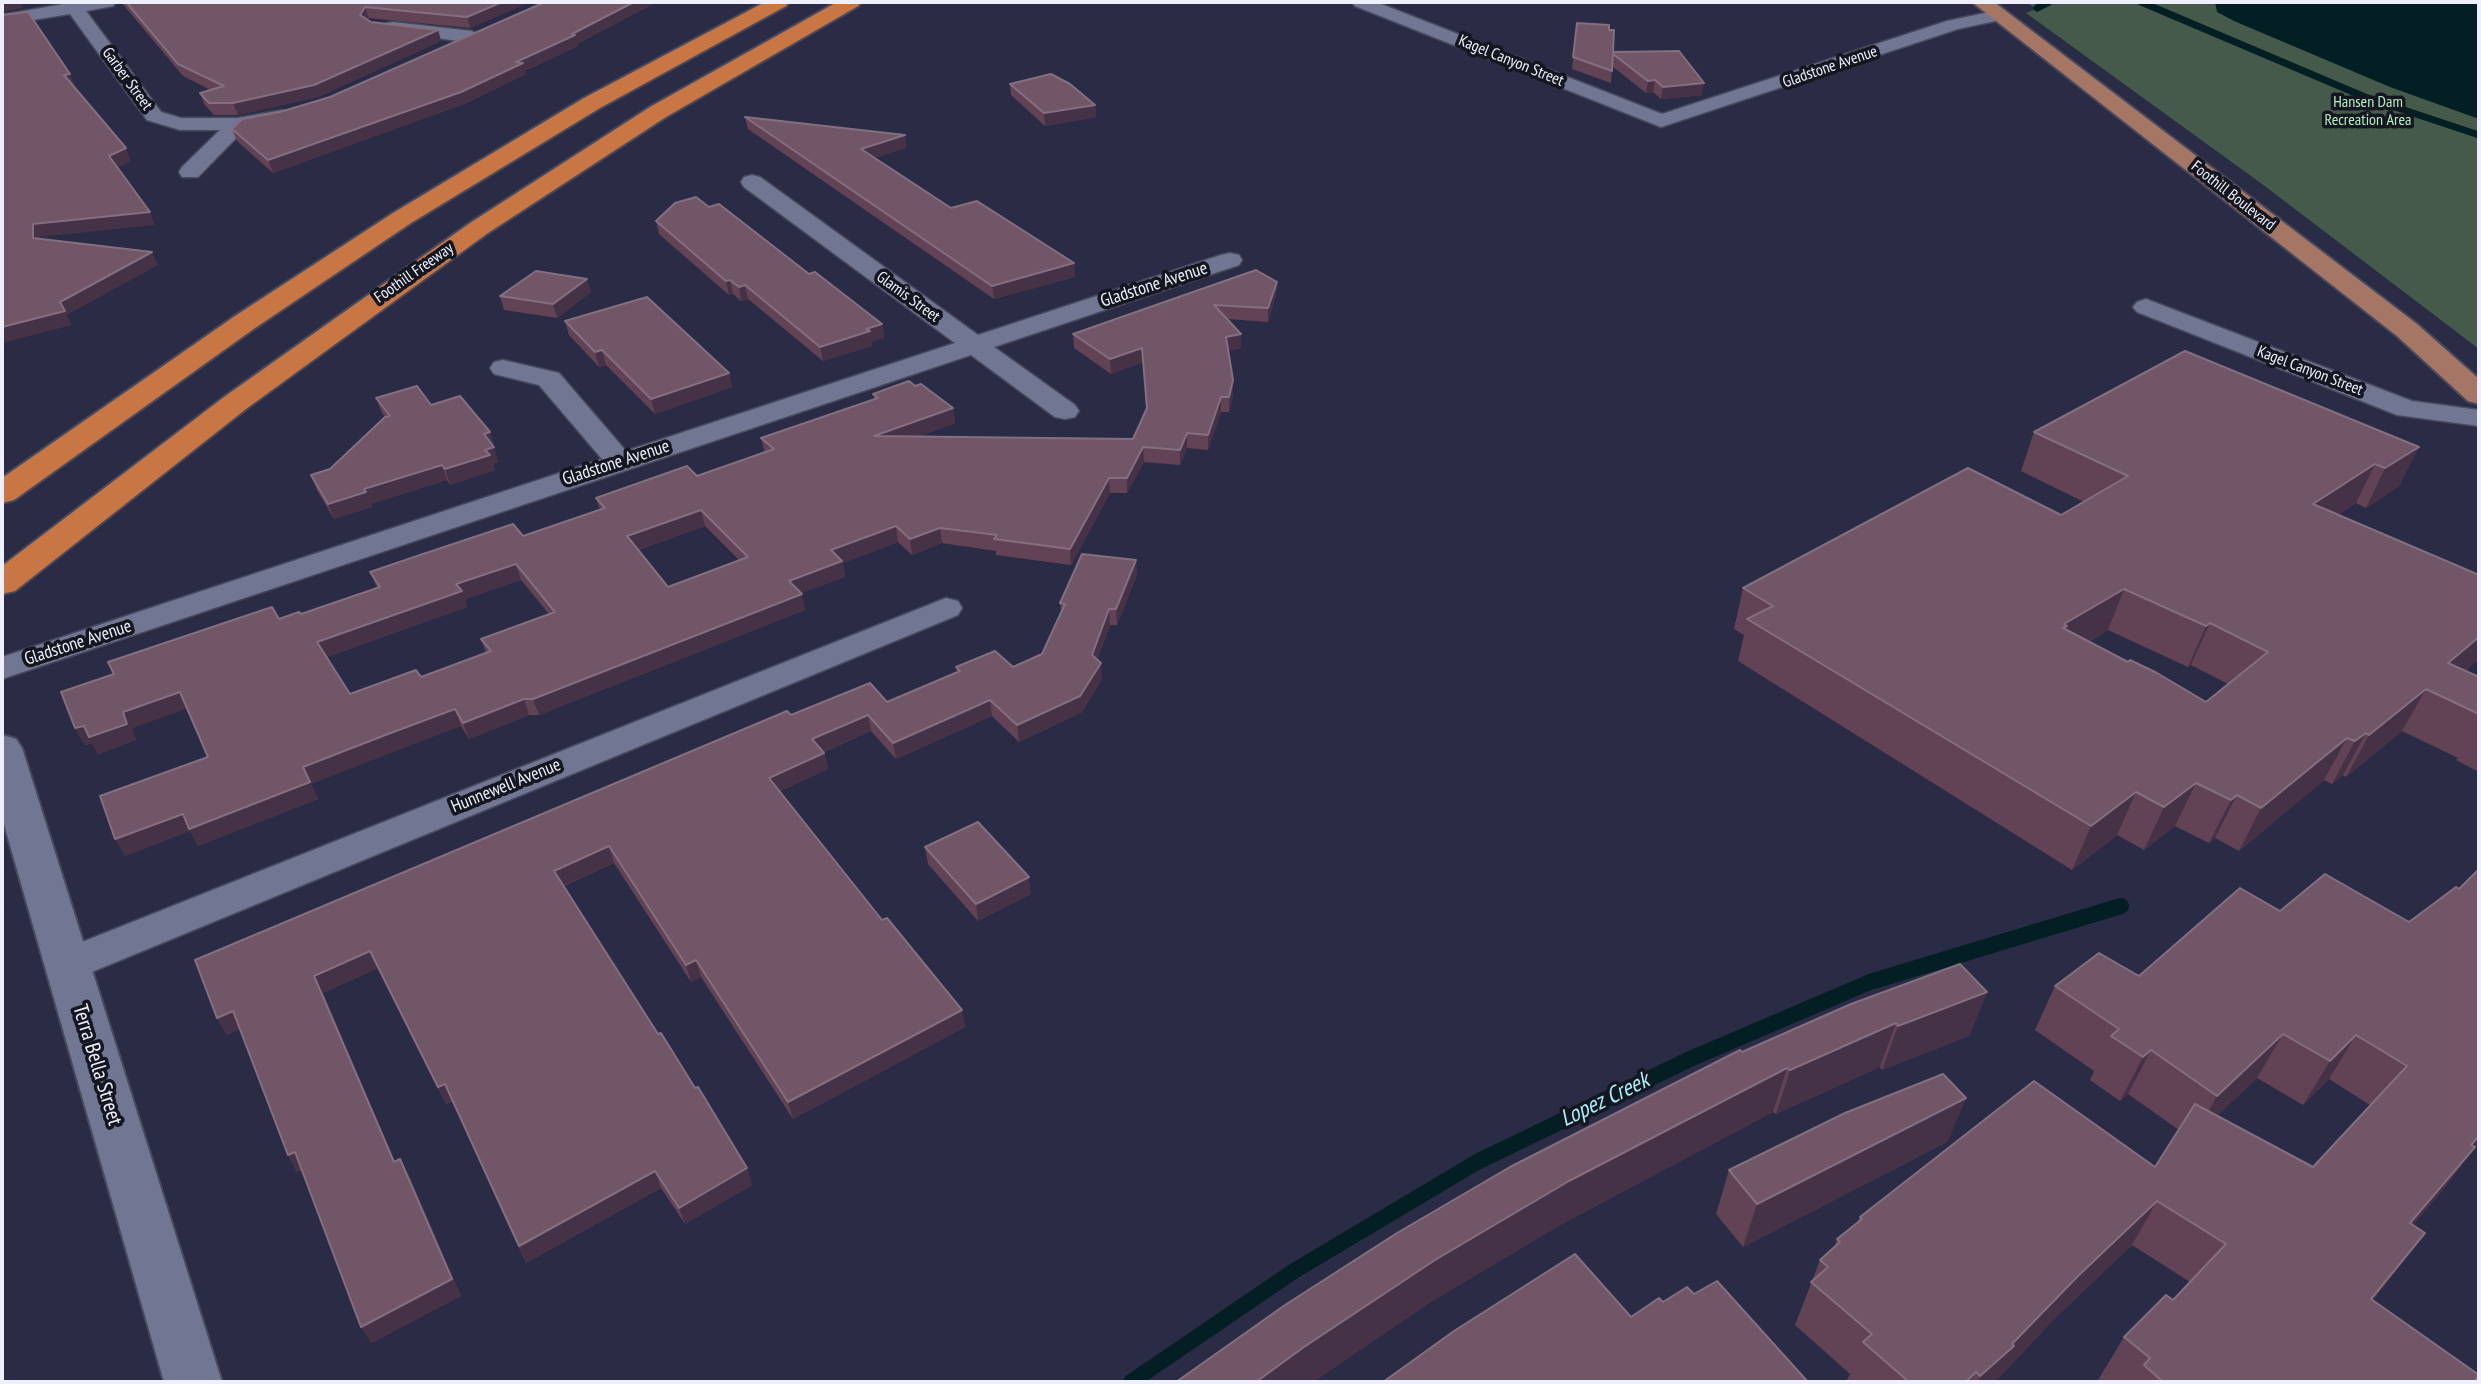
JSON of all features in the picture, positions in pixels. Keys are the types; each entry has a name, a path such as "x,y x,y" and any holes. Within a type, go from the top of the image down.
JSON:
{"highway":[{"path":"2,493 244,322 402,218 592,103 779,2"},
{"name":"Foothill Freeway","path":"2,583 245,395 479,228 658,112 851,2"}],"main road":[{"name":"Foothill Boulevard","path":"1990,8 2407,330 2479,395"}],"street":[{"path":"2,20 107,2"},
{"name":"Kagel Canyon Street","path":"1361,2 1661,121"},
{"name":"Garber Street","path":"74,7 154,116 180,124 238,124 305,110"},
{"name":"Gladstone Avenue","path":"1661,121 1953,25 1990,8"},
{"path":"375,25 472,37"},
{"path":"435,54 494,27"},
{"path":"190,172 238,124"},
{"name":"Glamis Street","path":"751,182 1065,411"},
{"name":"Gladstone Avenue","path":"2,668 1230,260"},
{"name":"Kagel Canyon Street","path":"2146,307 2407,409 2479,418"},
{"path":"2260,381 2285,361"},
{"path":"503,368 548,379 620,462"},
{"name":"Hunnewell Avenue","path":"66,965 946,608"},
{"name":"Terra Bella Street","path":"2,748 193,1382"}],"green space":[{"name":"Hansen Dam Recreation Area","path":"2026,2 2479,2 2479,349 2262,184 2026,13 2036,9"}],"shaded area":[{"path":"2215,2 2479,2 2479,119 2390,87 2234,21 2217,12"}],"building":[{"path":"126,2 502,2 467,17 365,7 360,15 371,22 438,30 314,85 233,103 209,103 200,93 224,86 178,64"},
{"path":"545,2 634,2 572,34 575,35 516,62 523,63 461,92 268,160 232,129 242,119 280,112 330,97"},
{"path":"28,12 70,74 64,75 126,148 109,156 150,212 33,224 33,238 152,252 60,302 65,311 2,327 2,15"},
{"path":"1577,23 1609,25 1609,30 1614,30 1613,52 1679,51 1704,83 1663,87 1655,80 1648,81 1613,54 1612,71 1573,57"},
{"path":"1051,74 1070,84 1095,105 1044,113 1010,84"},
{"path":"745,117 905,135 861,149 951,208 977,201 1074,263 992,286"},
{"path":"696,197 709,207 719,204 809,274 815,272 882,324 866,329 870,331 820,347 745,285 739,287 730,280 726,281 656,221 675,203"},
{"path":"1256,270 1277,282 1268,308 1214,305 1241,334 1226,337 1233,380 1229,397 1221,397 1208,435 1187,433 1180,450 1143,447 1127,478 1109,478 1070,549 994,539 997,535 940,528 910,539 896,526 831,550 842,561 789,581 802,594 533,699 524,699 463,723 455,709 388,734 303,767 310,782 189,829 183,814 115,839 100,796 208,757 180,692 123,712 127,724 89,737 84,726 75,728 61,692 114,674 108,662 272,607 279,619 299,612 301,614 380,587 370,572 513,524 523,536 605,508 596,498 687,466 697,476 774,449 761,438 878,398 873,394 909,381 915,386 921,384 953,408 874,436 1133,439 1147,408 1142,348 1110,359 1073,334","holes":["701,510 748,557 668,587 627,536","516,564 555,612 481,639 491,651 421,677 416,670 350,694 317,642 462,591 456,584"]},
{"path":"536,271 587,279 553,304 500,296"},
{"path":"647,297 729,373 651,399 602,350 595,352 565,321"},
{"path":"2185,351 2419,447 2385,468 2375,464 2313,504 2479,575 2479,637 2448,663 2479,677 2479,714 2426,689 2369,735 2366,733 2355,741 2347,738 2261,808 2237,795 2231,800 2196,783 2164,807 2136,792 2091,826 1747,619 1773,606 1743,588 1968,468 2061,515 2128,476 2034,432","holes":["2124,589 2206,626 2210,623 2268,652 2206,702 2157,673 2130,660 2128,662 2063,628 2067,626 2064,624"]},
{"path":"417,386 431,405 460,396 490,432 484,434 494,447 485,450 490,455 445,469 442,465 364,489 366,492 328,504 311,475 330,469 385,417 390,416 376,398"},
{"path":"1082,554 1136,560 1116,609 1109,609 1092,655 1101,663 1080,696 1017,725 990,700 893,743 868,715 812,739 824,753 769,778 882,920 887,918 962,1010 788,1102 696,960 686,965 609,846 554,871 658,1034 661,1033 695,1088 698,1087 747,1168 679,1208 655,1171 519,1246 445,1084 438,1087 370,951 314,976 394,1162 400,1159 452,1279 361,1327 295,1152 288,1155 233,1011 217,1018 195,960 787,711 791,715 870,683 887,702 960,671 956,667 995,651 1013,667 1042,654 1065,604 1060,603"},
{"path":"978,822 1029,877 976,904 925,847"},
{"path":"2479,869 2479,1136 2471,1145 2475,1147 2410,1223 2425,1233 2371,1299 2479,1375 2474,1382 2163,1382 2144,1365 2150,1358 2124,1337 2166,1295 2173,1300 2226,1244 2157,1201 2078,1276 2012,1344 2014,1346 1980,1376 1976,1372 1966,1382 1909,1382 1863,1342 1872,1334 1811,1282 1828,1267 1820,1260 1840,1242 1837,1239 1862,1219 1860,1217 2034,1081 2155,1167 2195,1104 2313,1167 2407,1066 2356,1035 2330,1061 2283,1034 2217,1096 2151,1050 2143,1057 2111,1036 2119,1029 2055,986 2099,953 2139,976 2240,888 2280,911 2325,874 2409,922 2456,887 2459,889"},
{"path":"1960,964 1987,992 1898,1026 1896,1023 1790,1070 1787,1068 1569,1181 1435,1260 1256,1382 1176,1382 1285,1305 1397,1233 1510,1167 1740,1050 1742,1052 1851,1004"},
{"path":"1943,1074 1966,1098 1757,1204 1729,1170 1845,1113"},
{"path":"1575,1254 1631,1317 1659,1298 1663,1302 1687,1287 1694,1294 1717,1281 1808,1382 1383,1382 1454,1331"}],"waterway":[{"path":"2037,8 2049,2"},
{"path":"2141,2 2365,97 2479,135"},
{"name":"Lopez Creek","path":"1131,1382 1294,1271 1477,1162 1690,1059 1870,982 2121,906"}]}
